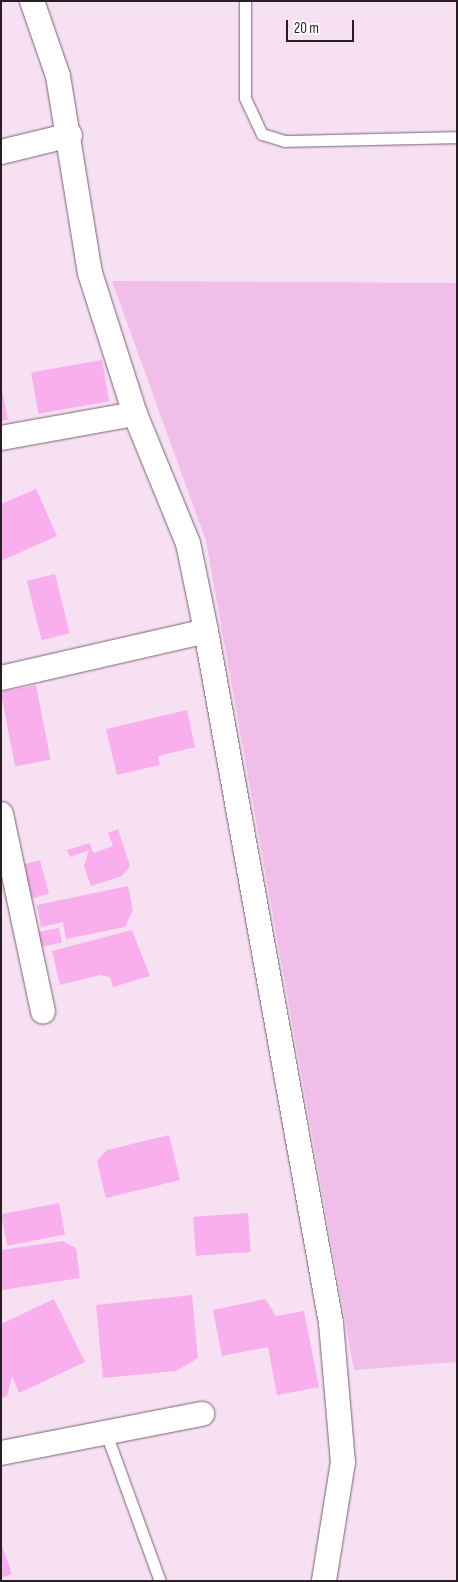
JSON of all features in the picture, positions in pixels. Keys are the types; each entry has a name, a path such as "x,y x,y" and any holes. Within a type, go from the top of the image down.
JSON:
{"street":[{"path":"32,1 58,76 70,135 90,273 135,414 188,543 206,632 333,1333 343,1462 324,1581"},
{"path":"1,152 70,135"},
{"path":"1,438 135,414"},
{"path":"1,678 206,632"},
{"path":"1,814 44,1012"},
{"path":"1,1453 202,1414"}],"lane":[{"path":"245,1 245,98 262,134 285,141 457,137"},
{"path":"106,1433 160,1581"}],"shaded area":[{"path":"112,281 457,283 457,1362 354,1370 206,541"}],"building":[{"path":"102,360 109,401 38,414 31,373"},
{"path":"1,385 8,420 1,421"},
{"path":"36,489 57,536 1,561 1,504"},
{"path":"55,574 70,633 42,640 27,581"},
{"path":"36,685 51,760 15,766 1,692"},
{"path":"187,710 195,747 158,756 160,765 117,775 106,729"},
{"path":"118,829 130,866 122,876 91,886 84,866 89,850 70,857 67,850 90,843 93,853 113,846 108,833"},
{"path":"40,860 49,894 30,899 21,865"},
{"path":"128,886 133,910 125,927 66,939 63,922 41,927 37,905"},
{"path":"59,928 62,943 40,947 37,932"},
{"path":"132,930 150,976 113,987 110,977 100,975 60,985 52,951"},
{"path":"169,1135 180,1180 106,1198 97,1161 107,1150"},
{"path":"59,1203 65,1234 7,1246 1,1214"},
{"path":"248,1213 251,1252 196,1256 193,1217"},
{"path":"63,1241 76,1248 80,1278 2,1290 1,1250"},
{"path":"192,1295 198,1358 176,1371 103,1378 96,1305"},
{"path":"54,1299 85,1362 19,1393 12,1376 7,1396 1,1398 1,1324"},
{"path":"265,1299 276,1316 304,1311 319,1387 277,1395 268,1347 222,1356 213,1310"},
{"path":"1,1543 12,1574 1,1578"}]}
